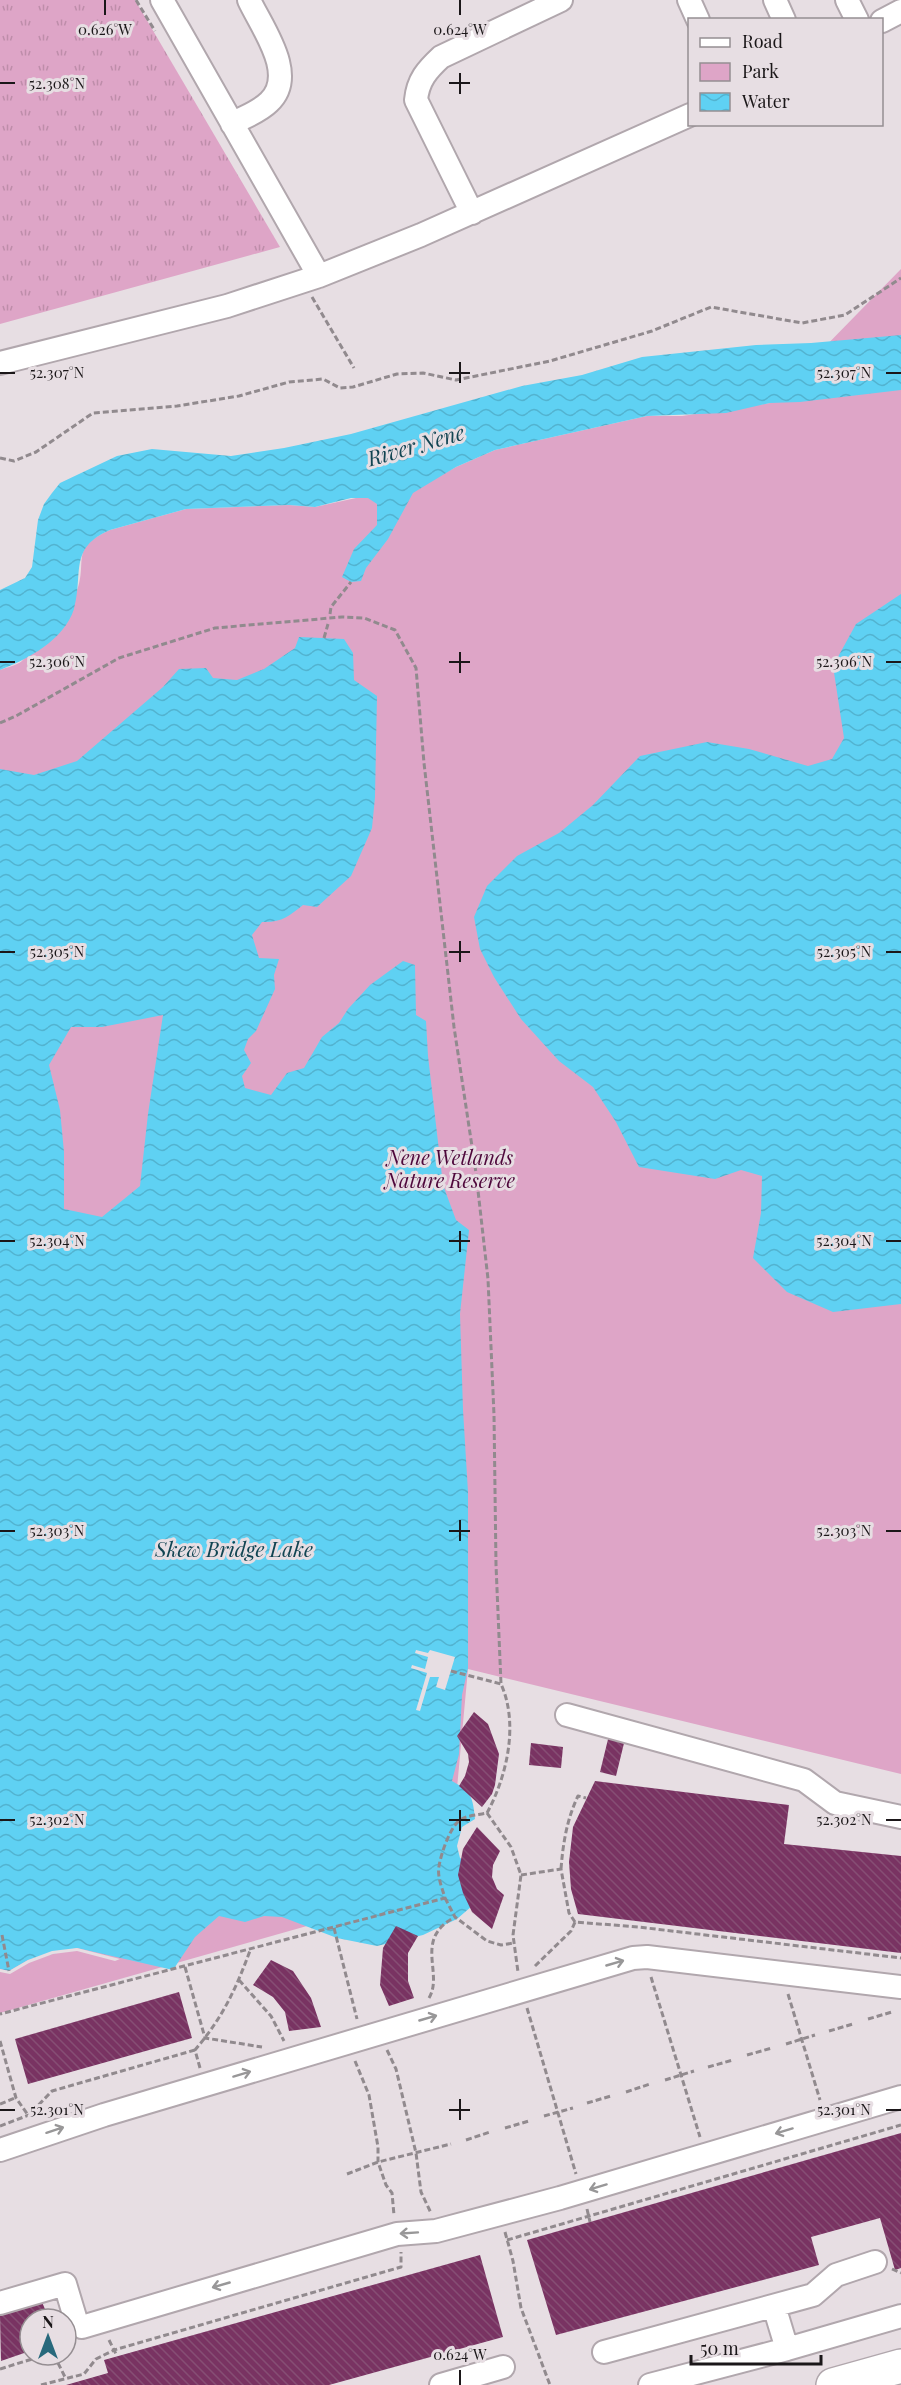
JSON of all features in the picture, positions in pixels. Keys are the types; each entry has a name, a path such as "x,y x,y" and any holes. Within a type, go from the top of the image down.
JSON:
{"highway":[{"path":"833,2385 901,2366"}],"lane":[{"path":"162,0 319,276"},
{"path":"472,213 416,100 421,78 441,57 561,0"},
{"path":"689,0 697,18"},
{"path":"775,0 783,18"},
{"path":"847,0 856,18"},
{"path":"232,124 270,101 280,82 281,71 276,55 253,1"},
{"path":"883,20 901,11"},
{"path":"0,363 227,306 319,276 472,213 688,116"},
{"path":"567,1715 804,1780 835,1803 901,1817"},
{"path":"0,2150 269,2057 522,1991 619,1961 647,1957 901,1987"},
{"path":"0,2303 64,2284 77,2324 82,2327 398,2234 436,2231 582,2192 901,2097"},
{"path":"604,2352 813,2295 836,2275 875,2262"},
{"path":"774,2306 787,2349"},
{"path":"650,2385 901,2316"},
{"path":"441,2385 503,2367"}],"path":[{"path":"0,458 14,461 36,452 93,413 177,406 239,396 289,382 322,378 340,388 353,387 397,374 423,373 456,380 549,362 652,331 711,307 802,323 845,315 901,278"},
{"path":"330,614 331,607 351,582"},
{"path":"0,723 119,658 215,628 310,619 364,618 395,630 416,668 423,763 451,1004 476,1173 488,1279 494,1415 496,1564 501,1684 508,1701 508,1761 499,1791 487,1813"},
{"path":"324,638 327,624"},
{"path":"451,1671 501,1684"},
{"path":"575,1922 569,1913 561,1869 563,1843 578,1796 586,1798"},
{"path":"487,1813 511,1847 521,1875 513,1935 517,1968 590,2222"},
{"path":"487,1813 462,1818 454,1824 438,1866 439,1878 445,1898 455,1917 487,1941 501,1945 514,1943"},
{"path":"521,1875 561,1869"},
{"path":"0,2014 185,1968 250,1948 445,1898"},
{"path":"419,2001 429,1998 433,1989 431,1970 434,1938 446,1922 455,1917"},
{"path":"575,1922 649,1928 901,1958"},
{"path":"517,1968 536,1966 571,1931 575,1922"},
{"path":"334,1928 357,2019"},
{"path":"649,1928 647,1957 680,2075 713,2180"},
{"path":"2,1935 9,1971"},
{"path":"789,1945 785,1983 834,2144"},
{"path":"0,2126 28,2115 52,2091 195,2050 218,2020 240,1980 250,1948"},
{"path":"185,1968 206,2038"},
{"path":"206,2038 264,2047 269,2057 285,2043 272,2016 240,1980"},
{"path":"868,2019 892,2012"},
{"path":"347,2022 357,2019"},
{"path":"351,2026 357,2019"},
{"path":"829,2031 853,2024"},
{"path":"786,2044 815,2035"},
{"path":"0,2041 16,2098 28,2115 34,2119"},
{"path":"382,2043 392,2057 396,2069 416,2153 421,2192 431,2214"},
{"path":"747,2055 771,2048"},
{"path":"195,2050 202,2075"},
{"path":"355,2059 369,2095 378,2147 378,2162 386,2186 392,2193 395,2218"},
{"path":"708,2067 733,2060"},
{"path":"665,2080 694,2071"},
{"path":"626,2092 650,2084"},
{"path":"587,2103 611,2096"},
{"path":"0,2104 16,2098"},
{"path":"544,2116 573,2108"},
{"path":"505,2128 529,2121"},
{"path":"507,2240 901,2125"},
{"path":"466,2140 490,2132"},
{"path":"347,2174 378,2162 451,2144"},
{"path":"504,2226 521,2308 550,2385"},
{"path":"41,2385 84,2374 96,2360 114,2350 401,2267 401,2249"},
{"path":"106,2335 117,2356"},
{"path":"0,2369 18,2363"},
{"path":"60,2367 66,2379"}],"green space":[{"path":"0,0 135,0 280,247 0,324"},
{"name":"Nene Wetlands Nature Reserve","path":"901,269 901,1774 468,1669 448,1886 0,2013 0,670 22,661 50,626 77,591 84,549 97,537 110,530 186,509 289,505 315,507 429,482 495,450 647,416 682,416 770,403"}],"water":[{"name":"River Nene","path":"901,335 901,390 800,402 770,403 726,413 647,416 495,450 456,467 413,493 388,539 366,568 361,581 351,582 342,577 354,549 377,525 377,504 368,498 351,498 315,507 289,505 186,509 110,530 97,537 83,553 74,609 62,630 44,647 0,670 0,590 25,578 32,567 38,520 44,504 60,483 117,456 152,449 231,456 284,448 351,434 522,386 582,375 642,357 756,345"},
{"path":"901,594 901,1304 833,1312 787,1292 753,1258 761,1213 762,1176 741,1170 715,1179 639,1167 616,1122 593,1087 559,1061 521,1019 494,977 480,949 474,917 487,886 517,856 559,833 593,805 640,756 707,742 749,749 808,766 832,759 844,738 833,666 856,624"},
{"name":"Skew Bridge Lake","path":"299,637 344,639 353,653 354,680 377,696 375,797 372,828 351,876 317,907 303,905 284,918 262,922 252,935 259,958 279,959 274,975 275,989 256,1031 248,1039 244,1050 251,1063 242,1076 245,1088 271,1095 287,1073 304,1068 322,1037 339,1023 348,1009 370,985 403,961 415,965 416,1015 426,1021 443,1185 456,1220 469,1230 460,1314 468,1492 468,1668 462,1695 459,1754 452,1781 470,1795 475,1819 462,1827 457,1846 460,1858 475,1868 487,1893 457,1919 423,1935 377,1946 337,1938 282,1917 264,1916 245,1922 219,1916 195,1937 173,1970 77,1948 28,1960 9,1971 0,1969 0,769 34,775 77,761 163,687 179,669 206,668 213,678 237,680 264,669 295,648","holes":["163,1015 140,1186 102,1217 64,1209 64,1152 60,1110 49,1065 71,1027 102,1027"]}],"pier":[{"path":"416,1650 428,1653 430,1650 455,1657 445,1690 436,1687 439,1677 430,1677 420,1711 416,1710 427,1673 411,1668 412,1665 425,1669 428,1657 415,1653"},
{"path":"77,1948 120,1959 115,1961 77,1951 53,1954 29,1963 10,1974 0,1972 0,1969 9,1971 28,1960 52,1951"}],"building":[{"path":"474,1712 488,1724 499,1754 495,1785 492,1794 482,1807 459,1786 469,1762 468,1754 457,1736"},
{"path":"610,1731 626,1735 616,1776 600,1772"},
{"path":"531,1743 563,1747 561,1768 529,1765"},
{"path":"595,1781 789,1805 784,1844 901,1856 901,1953 578,1914 571,1889 569,1862 573,1827"},
{"path":"477,1827 500,1851 493,1865 492,1877 497,1889 504,1895 492,1929 472,1912 458,1875 463,1849"},
{"path":"396,1926 418,1936 408,1953 408,1981 414,1998 389,2006 380,1985 383,1948"},
{"path":"271,1960 293,1971 311,1998 321,2027 289,2031 285,2012 273,1997 253,1985"},
{"path":"179,1992 192,2038 28,2084 15,2039"},
{"path":"901,2133 901,2268 895,2270 880,2218 811,2237 819,2265 556,2335 527,2240"},
{"path":"480,2255 503,2337 329,2385 66,2385 108,2373 104,2360"},
{"path":"42,2302 44,2307 27,2307"},
{"path":"18,2310 18,2355 1,2361 0,2316"}]}
